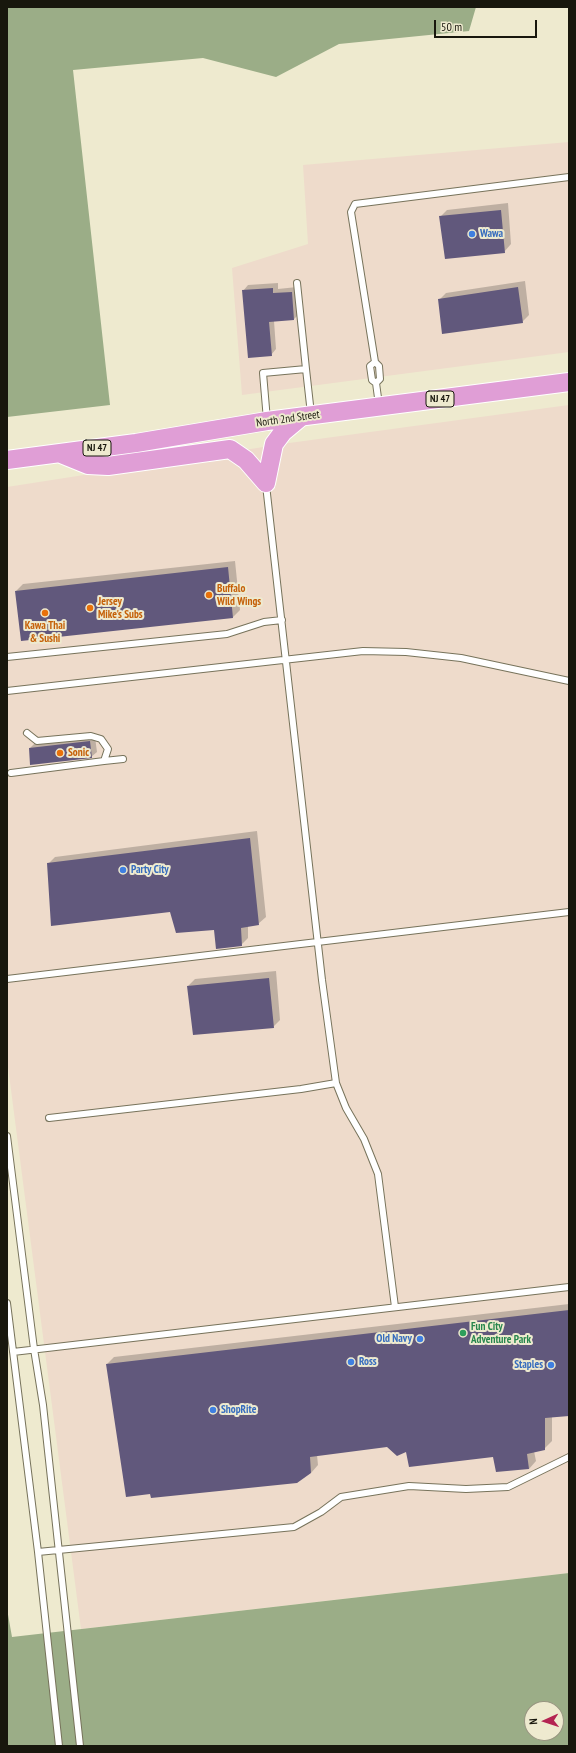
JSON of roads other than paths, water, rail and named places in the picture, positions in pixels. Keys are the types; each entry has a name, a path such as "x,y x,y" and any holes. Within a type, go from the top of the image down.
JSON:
{"main road":[{"name":"North 2nd Street","path":"7,460 136,443 267,421 569,382"},
{"path":"266,483 274,444 283,432 306,416"},
{"path":"58,453 88,465 108,466 230,449 246,460 266,483"}],"lane":[{"path":"379,407 376,383 380,379 379,366 375,362 351,212 355,204 569,176"},
{"path":"297,283 306,369 306,416"},
{"path":"267,421 263,373 306,369"},
{"path":"266,483 318,942 336,1083 346,1108 364,1139 378,1174 395,1307"},
{"path":"7,657 227,634 264,622 282,620"},
{"path":"7,691 363,651 406,652 461,658 569,681"},
{"path":"27,734 37,741 90,736 101,739 108,749 104,761"},
{"path":"11,773 123,759"},
{"path":"7,979 569,912"},
{"path":"49,1118 301,1089 336,1083"},
{"path":"7,1136 34,1349 44,1405 80,1746"},
{"path":"13,1352 569,1288"},
{"path":"7,1303 38,1552 59,1746"},
{"path":"38,1552 294,1527 321,1512 341,1497 409,1486 466,1489 508,1486 569,1458"}],"place":[{"name":"Wawa","path":"472,234"},
{"name":"Buffalo Wild Wings","path":"209,595"},
{"name":"Jersey Mike's Subs","path":"90,608"},
{"name":"Kawa Thai & Sushi","path":"45,613"},
{"name":"Sonic","path":"60,753"},
{"name":"Party City","path":"123,870"},
{"name":"Fun City Adventure Park","path":"463,1333"},
{"name":"Old Navy","path":"420,1339"},
{"name":"Ross","path":"351,1362"},
{"name":"Staples","path":"551,1365"},
{"name":"ShopRite","path":"213,1410"}]}
